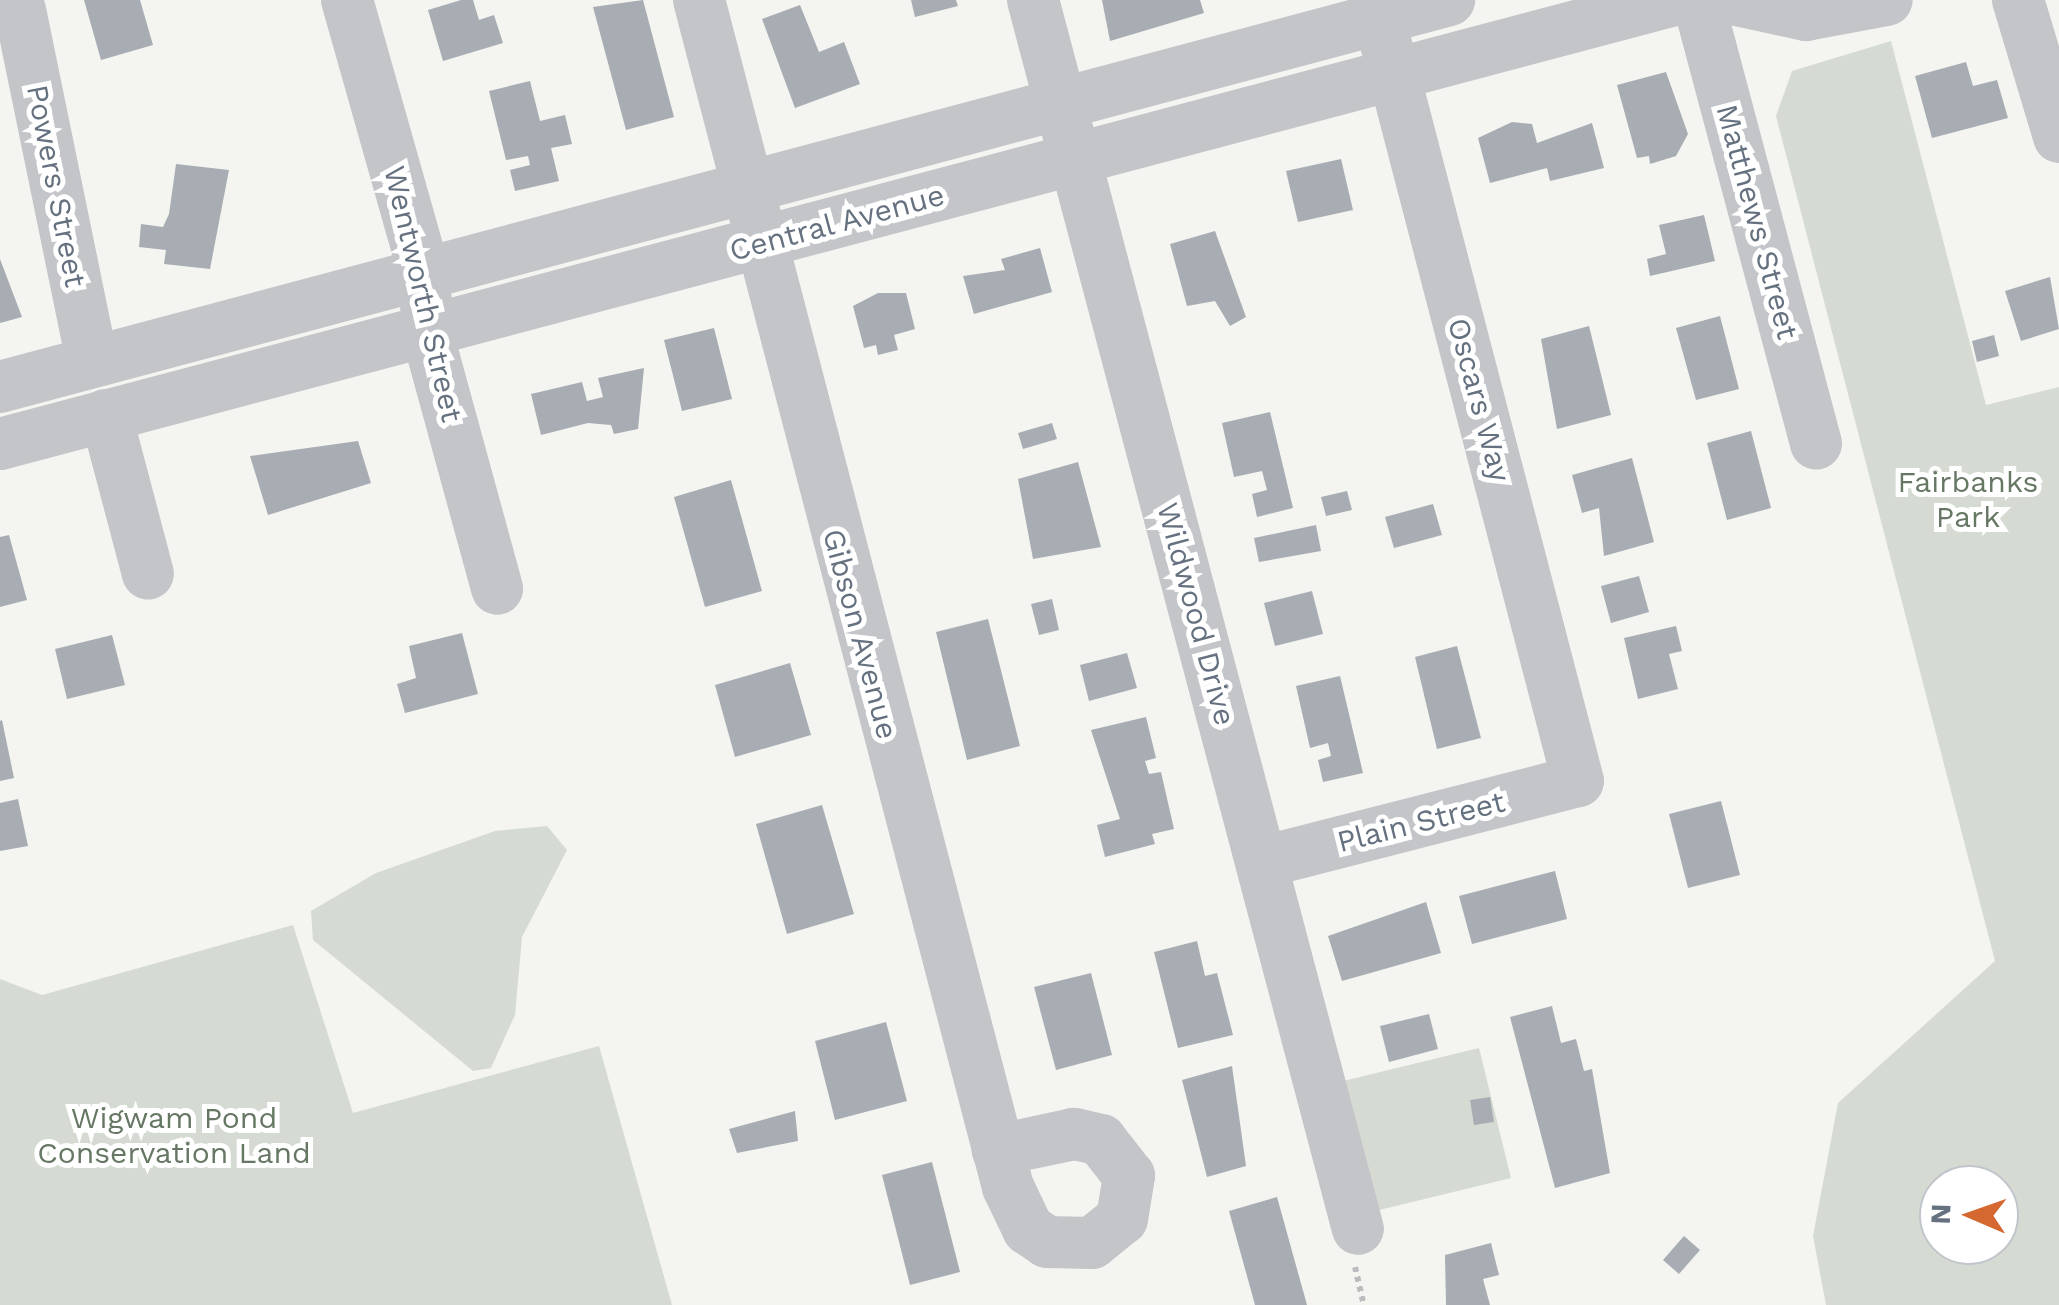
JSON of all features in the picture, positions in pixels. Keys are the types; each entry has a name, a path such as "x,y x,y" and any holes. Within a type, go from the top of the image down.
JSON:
{"street":[{"name":"Wentworth Street","path":"347,0 424,273 428,336 497,589"},
{"name":"Gibson Avenue","path":"699,0 752,187 756,244 998,1150 1020,1218 1059,1245 1092,1243 1122,1219 1130,1186 1121,1159 1083,1134 998,1150"},
{"name":"Wildwood Drive","path":"1032,0 1358,1229"},
{"name":"Central Avenue","path":"0,387 1448,0"},
{"name":"Central Avenue","path":"0,444 428,336 756,244 1674,0"},
{"name":"Matthews Street","path":"1698,0 1816,444"},
{"path":"1738,0 1806,15 1886,0"},
{"path":"2018,0 2059,137"},
{"name":"Powers Street","path":"20,10 92,362"},
{"name":"Oscars Way","path":"1380,20 1578,781"},
{"path":"106,415 148,574"},
{"name":"Plain Street","path":"1263,862 1578,781"}],"green space":[{"name":"Fairbanks Park","path":"1891,41 1986,405 2059,387 2059,1305 1826,1305 1813,1236 1838,1103 1995,961 1776,116 1792,71"},
{"path":"547,826 567,850 522,937 515,1015 491,1068 473,1071 313,940 311,911 376,873 495,831"},
{"name":"Wigwam Pond Conservation Land","path":"293,925 353,1113 599,1046 672,1305 0,1305 0,979 42,995"},
{"path":"1479,1048 1511,1178 1371,1212 1339,1082"}],"building":[{"path":"84,0 140,0 153,45 101,60"},
{"path":"473,0 479,20 494,15 503,43 443,61 428,10"},
{"path":"643,0 674,117 626,130 593,7"},
{"path":"911,0 956,0 958,6 915,17"},
{"path":"1102,0 1200,0 1204,13 1110,41"},
{"path":"800,5 819,52 844,42 860,84 795,108 762,19"},
{"path":"1966,62 1973,86 1997,80 2008,118 1932,138 1915,76"},
{"path":"1666,72 1688,134 1676,156 1650,164 1649,156 1637,158 1617,85"},
{"path":"530,81 540,121 565,115 572,144 551,148 559,181 515,191 510,170 530,165 528,156 506,160 489,91"},
{"path":"1512,122 1532,124 1537,143 1592,123 1604,168 1550,181 1547,168 1490,183 1478,138"},
{"path":"1341,159 1353,210 1298,222 1286,171"},
{"path":"176,164 229,170 210,269 164,264 166,250 139,247 141,224 163,227 169,214"},
{"path":"1704,215 1715,261 1650,276 1647,259 1666,254 1659,225"},
{"path":"1215,231 1246,317 1230,326 1215,301 1187,306 1170,244"},
{"path":"1040,248 1052,292 974,314 963,276 1005,270 1001,259"},
{"path":"0,259 22,317 0,323"},
{"path":"2050,277 2059,329 2021,341 2005,291"},
{"path":"878,293 906,293 915,329 894,335 898,350 878,355 876,345 864,348 853,306"},
{"path":"1720,316 1739,389 1696,400 1676,328"},
{"path":"1589,326 1611,415 1557,429 1541,339"},
{"path":"714,328 732,399 682,411 664,340"},
{"path":"1994,335 1999,356 1977,362 1972,341"},
{"path":"644,368 638,429 614,434 611,425 588,423 541,435 531,394 582,382 587,401 603,397 598,378"},
{"path":"1270,412 1293,508 1257,517 1252,494 1267,490 1262,471 1234,477 1222,423"},
{"path":"1052,423 1057,439 1023,449 1018,433"},
{"path":"1751,431 1771,508 1727,520 1707,443"},
{"path":"358,441 371,483 268,515 250,456"},
{"path":"1632,458 1654,542 1604,556 1599,508 1582,513 1572,475"},
{"path":"1078,462 1101,547 1033,559 1018,479"},
{"path":"731,480 762,591 705,607 674,497"},
{"path":"1347,491 1352,510 1326,516 1321,497"},
{"path":"1433,504 1442,535 1394,548 1385,517"},
{"path":"1316,525 1321,551 1259,562 1254,538"},
{"path":"9,535 27,600 0,607 0,537"},
{"path":"1639,576 1649,612 1611,623 1601,586"},
{"path":"1312,591 1323,634 1275,646 1264,603"},
{"path":"1052,599 1059,630 1039,635 1031,604"},
{"path":"988,619 1020,746 967,760 936,632"},
{"path":"1676,626 1682,651 1669,654 1678,689 1638,699 1624,638"},
{"path":"462,633 478,694 405,713 397,684 416,678 409,646"},
{"path":"112,635 125,685 67,699 55,649"},
{"path":"1457,646 1481,738 1437,749 1415,657"},
{"path":"1127,653 1137,688 1089,701 1080,665"},
{"path":"790,663 811,735 735,757 715,685"},
{"path":"1340,676 1363,773 1323,782 1318,760 1331,756 1328,743 1310,748 1296,686"},
{"path":"1146,717 1156,758 1145,761 1149,774 1161,772 1174,829 1152,834 1155,844 1105,857 1097,825 1120,819 1091,730"},
{"path":"0,721 14,778 0,781"},
{"path":"18,799 28,846 0,851 0,803"},
{"path":"1721,801 1740,875 1688,888 1669,814"},
{"path":"822,805 854,914 787,934 756,824"},
{"path":"1555,871 1567,919 1472,944 1459,896"},
{"path":"1426,902 1441,953 1342,981 1328,936"},
{"path":"1197,941 1205,976 1217,973 1233,1035 1178,1048 1154,952"},
{"path":"1091,973 1112,1055 1056,1070 1034,987"},
{"path":"1552,1006 1561,1043 1576,1039 1584,1071 1592,1069 1610,1173 1555,1188 1510,1017"},
{"path":"1429,1014 1438,1049 1389,1062 1380,1026"},
{"path":"886,1022 907,1101 835,1120 815,1041"},
{"path":"1232,1066 1246,1166 1207,1177 1182,1080"},
{"path":"1490,1097 1494,1122 1474,1125 1470,1100"},
{"path":"795,1111 798,1141 737,1153 729,1129"},
{"path":"932,1162 960,1272 910,1285 882,1175"},
{"path":"1277,1197 1307,1305 1255,1305 1229,1211"},
{"path":"1684,1236 1700,1250 1679,1274 1663,1260"},
{"path":"1491,1243 1499,1275 1483,1279 1490,1305 1446,1305 1445,1255"}]}
